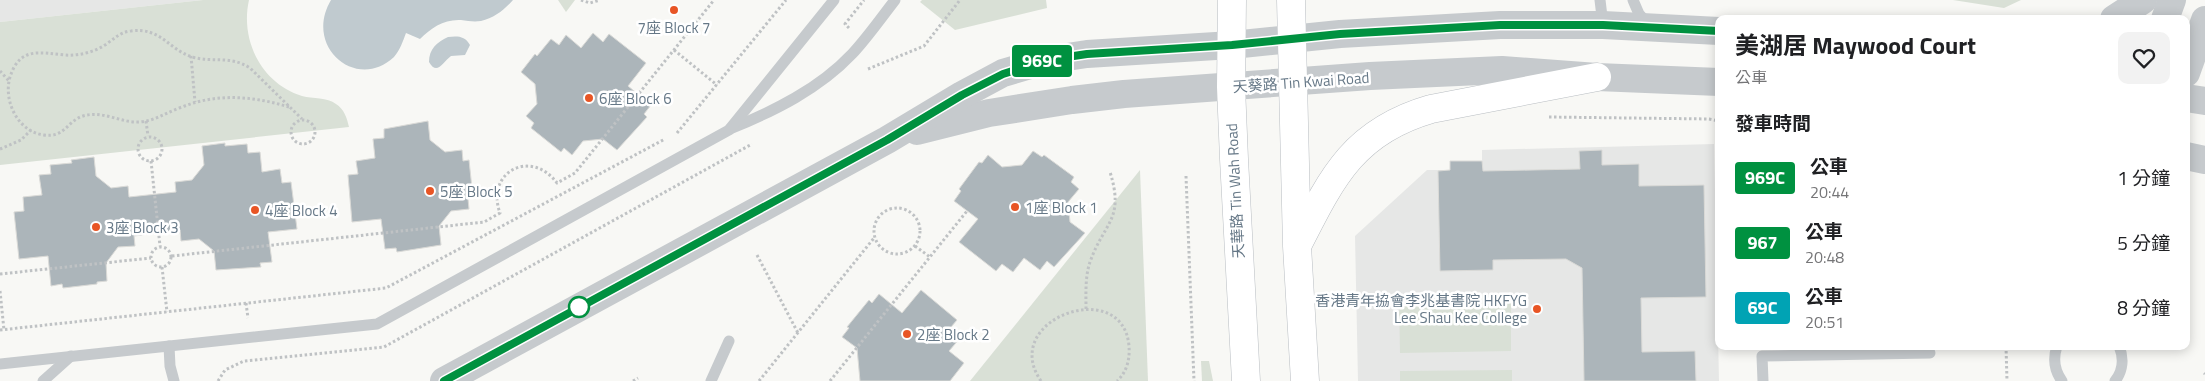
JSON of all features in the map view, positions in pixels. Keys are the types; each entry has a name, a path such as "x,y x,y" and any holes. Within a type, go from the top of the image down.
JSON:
{"main road":[{"name":"天華路 Tin Wah Road","path":"1232,0 1231,88 1246,381"},
{"path":"1291,0 1297,246 1304,381"},
{"path":"1297,246 1326,188 1341,168 1362,144 1394,124 1410,116 1432,109 1596,77"}],"street":[{"path":"2120,15 2143,0"},
{"path":"2166,15 2172,0"},
{"name":"天葵路 Tin Kwai Road","path":"444,381 887,140 962,95 1003,74 1047,60 1087,54 1232,45 1340,34 1500,25 1602,13 1650,28 1715,31"},
{"path":"2190,62 2205,20"},
{"name":"天葵路 Tin Kwai Road","path":"887,140 989,113 1027,106 1124,94 1231,88 1293,82 1502,70 1596,77 1715,82"},
{"path":"2190,99 2205,101"},
{"path":"2190,157 2205,160"}],"lane":[{"path":"729,130 834,0"},
{"path":"0,364 377,324 729,130 762,116 794,99 824,78 851,55 896,0"},
{"path":"1633,0 1639,14 1650,28"},
{"path":"711,381 729,340"},
{"path":"169,346 170,366 174,381"},
{"path":"2056,350 2054,355 2058,380"},
{"path":"2115,381 2122,365 2120,350"},
{"path":"1763,381 1762,356 1930,353"},
{"path":"43,381 71,356"}],"path":[{"path":"581,0 590,3 600,0"},
{"path":"172,256 484,222 500,213 496,193 500,183 514,169 534,166 551,175 557,183 575,173 714,0"},
{"path":"0,291 2,330 386,288 680,132 786,0"},
{"path":"867,69 924,46 960,0"},
{"path":"289,106 269,100 248,97 226,97 195,102 146,121 137,122 95,114 83,116 74,121 66,130 55,135 42,135 22,124 10,106 8,94 12,70 20,60 31,54 42,51 67,55 80,54 93,51 117,35 130,31 144,30 157,34 191,56 206,59 229,59 250,68 289,106 302,120 308,120 313,124 316,130 311,142 304,144 298,143 293,139 291,133 292,127 296,122 302,120"},
{"path":"674,50 717,86"},
{"path":"191,56 195,102"},
{"path":"0,72 9,81"},
{"path":"1541,117 1715,120"},
{"path":"146,121 148,136"},
{"path":"0,149 21,140 32,130"},
{"path":"148,136 155,137 162,147 161,154 157,159 151,161 140,156 137,150 142,138 148,136"},
{"path":"151,161 160,246"},
{"path":"1086,309 1086,286 1090,264 1099,243 1112,223 1115,209 1116,195 1110,172"},
{"path":"1186,176 1194,381"},
{"path":"899,207 907,209 918,222 919,238 915,246 909,251 892,254 878,245 874,238 875,223 884,211 899,207"},
{"path":"830,381 967,211"},
{"path":"759,381 874,238"},
{"path":"160,246 170,250 172,256 167,265 162,267 153,263 151,258 152,252 160,246"},
{"path":"915,246 930,257"},
{"path":"757,255 798,333"},
{"path":"0,274 151,258"},
{"path":"162,267 167,312"},
{"path":"1041,381 1034,369 1032,357 1038,333 1059,316 1072,310 1086,309 1115,316 1129,339 1128,365 1118,381"},
{"path":"2006,350 2007,381"},
{"path":"633,381 638,378 638,381"}],"shaded area":[{"path":"0,0 203,0 0,22"},
{"path":"203,0 249,0 247,15 251,45 265,70 275,81 288,90 302,96 324,99 336,104 345,114 349,127 0,165 0,22"},
{"path":"331,0 513,0 498,13 486,20 449,21 433,28 420,39 406,33 394,57 380,67 365,69 350,67 338,59 329,48 324,34 324,17"},
{"path":"558,0 575,0 566,12"},
{"path":"922,0 1046,0 1047,8 955,30 920,2"},
{"path":"1953,0 2021,0 2004,8"},
{"path":"448,37 461,37 470,45 465,55 451,56 435,68 429,62 430,53 440,41"},
{"name":"香港青年拹會李兆基書院 HKFYG Lee Shau Kee College","path":"1714,144 1715,350 1718,350 1719,381 1358,381 1355,236 1427,170 1450,170 1450,161 1482,161 1482,150"},
{"path":"1140,170 1148,381 970,381"},
{"path":"1511,294 1511,351 1400,353 1399,296"},
{"path":"1201,361 1209,361 1213,381 1202,381"},
{"path":"1512,370 1512,381 1400,381 1400,371"}],"building":[{"name":"6座 Block 6","path":"593,33 603,42 609,34 646,63 628,86 651,105 644,114 647,117 617,150 603,139 583,141 572,155 564,148 561,152 531,128 534,123 526,116 537,104 535,84 521,72 535,54 537,56 551,39 559,45 566,35 581,48"},
{"name":"5座 Block 5","path":"428,121 430,140 445,152 462,150 463,161 469,160 473,198 468,199 469,209 451,211 439,226 441,245 397,252 396,248 385,249 381,219 352,222 348,175 358,174 356,161 375,158 373,139 384,138 384,129"},
{"path":"225,143 225,146 247,144 248,153 260,152 262,172 280,169 282,183 291,182 297,229 268,232 272,262 260,263 261,267 216,270 214,251 199,239 181,241 180,230 134,236 135,246 118,247 106,263 107,281 97,282 97,284 63,288 62,284 51,286 48,256 19,259 14,212 24,211 23,197 42,195 39,175 51,174 50,165 72,163 71,160 94,157 96,176 111,188 128,186 129,197 176,192 175,182 192,180 204,165 202,146"},
{"path":"1602,150 1602,165 1639,164 1639,186 1704,185 1706,297 1641,298 1642,352 1695,351 1696,381 1584,381 1582,268 1566,259 1493,260 1493,270 1440,271 1438,171 1450,170 1450,161 1482,161 1483,171 1580,169 1579,151"},
{"name":"1座 Block 1","path":"1033,151 1042,157 1044,155 1074,177 1071,182 1079,189 1068,202 1070,222 1085,233 1054,267 1047,261 1040,270 1024,258 1013,272 1002,264 996,271 959,242 978,219 954,201 961,191 959,189 979,162 982,163 988,155 1002,167 1022,165"},
{"name":"2座 Block 2","path":"921,290 957,320 951,327 961,337 949,351 964,363 950,381 860,381 857,348 842,337 849,328 847,327 869,300 872,303 879,294 902,313"}],"bus line":[{"name":"969C","path":"444,381 887,140 962,95 1003,74 1047,60 1087,54 1232,45 1340,34 1500,25 1603,25 1715,31"}],"place":[{"name":"7座 Block 7","path":"674,10"},
{"name":"6座 Block 6","path":"589,98"},
{"name":"5座 Block 5","path":"430,191"},
{"name":"1座 Block 1","path":"1015,207"},
{"name":"4座 Block 4","path":"255,210"},
{"name":"3座 Block 3","path":"96,227"},
{"name":"香港青年拹會李兆基書院 HKFYG Lee Shau Kee College","path":"1537,309"},
{"name":"2座 Block 2","path":"907,334"}]}
